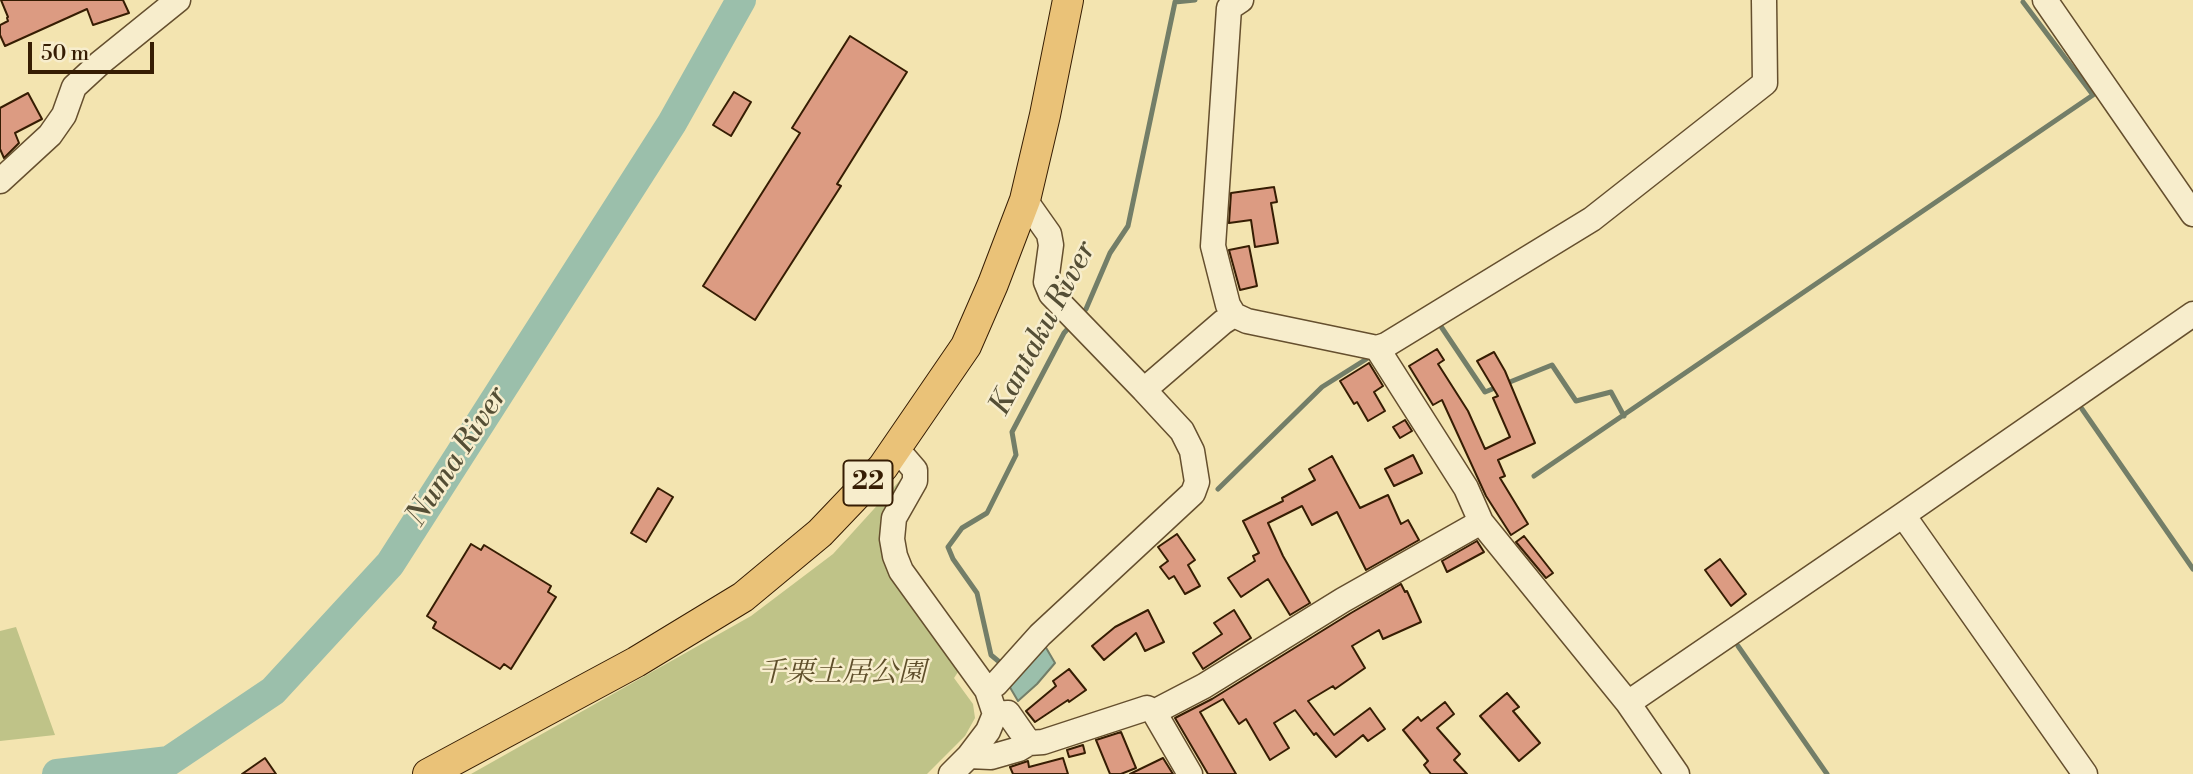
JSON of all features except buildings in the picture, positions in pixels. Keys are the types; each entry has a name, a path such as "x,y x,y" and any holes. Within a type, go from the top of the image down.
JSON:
{"main road":[{"name":"22","path":"428,774 636,662 743,597 820,533 883,467 966,346 993,284 1025,200 1068,0"}],"street":[{"path":"0,181 50,135 64,115 74,88 100,63 178,0"},
{"path":"1241,0 1229,8 1213,246 1228,305 1234,316 1247,321 1377,348 1592,219 1765,83 1764,0"},
{"path":"2045,0 2193,214"},
{"path":"987,690 996,684 1040,635 1194,493 1197,482 1192,451 1182,431 1051,294 1046,282 1051,245 1049,234 1025,200"},
{"path":"1628,703 2193,314"},
{"path":"1144,390 1223,322 1234,316"},
{"path":"1377,348 1466,488 1481,522 1628,703 1677,774"},
{"path":"896,448 915,470 915,481 894,518 892,539 895,556 901,571 987,690 995,714 988,731 970,756 951,774"},
{"path":"1903,516 2085,774"},
{"path":"1154,712 1204,686 1343,600 1481,522"},
{"path":"970,756 991,757 1147,708 1154,712 1190,774"},
{"path":"995,714 1008,713 1029,743"}],"green space":[{"name":"千栗土居公園","path":"903,477 908,484 885,557 960,669 954,678 973,704 975,718 965,736 927,774 471,774 751,616 833,554"},
{"path":"16,627 55,735 0,741 0,631"}],"shaded area":[{"path":"1045,646 1055,663 1018,701 1008,684"}],"waterway":[{"name":"Numa River","path":"57,774 169,761 273,691 390,564 672,123 741,0"},
{"name":"Kantaku River","path":"1082,314 1110,253 1128,226 1175,2 1195,0"},
{"path":"1534,476 2093,95 2023,2"},
{"name":"Kantaku River","path":"1003,665 991,655 977,593 953,559 948,547 962,528 987,513 1016,455 1012,432 1064,333 1072,324"},
{"path":"1436,326 1440,325 1485,392 1552,365 1576,401 1611,392 1624,416"},
{"path":"1218,489 1322,387 1368,358"},
{"path":"2082,409 2193,569"},
{"path":"1738,646 1827,774"}]}
